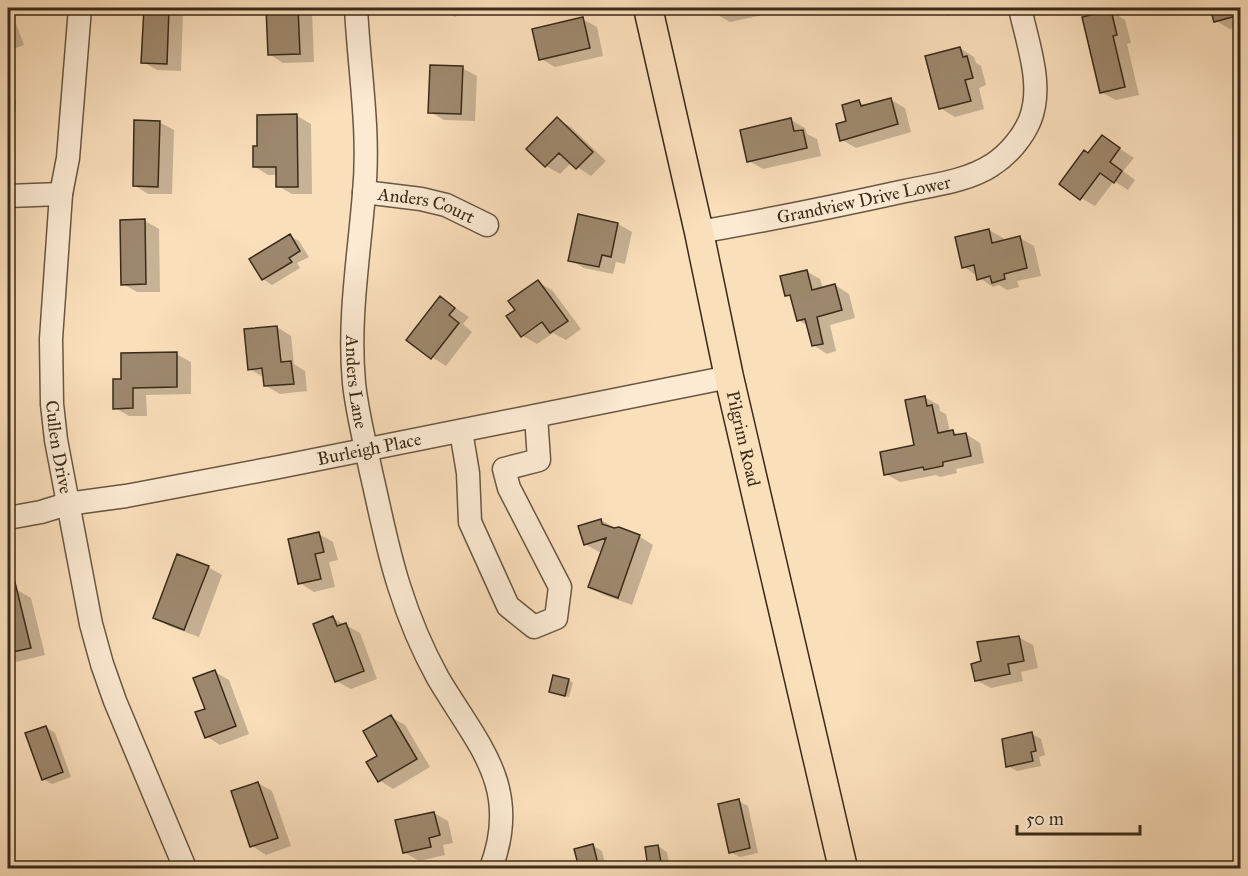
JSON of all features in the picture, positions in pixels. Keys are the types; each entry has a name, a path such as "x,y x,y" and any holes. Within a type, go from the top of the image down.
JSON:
{"main road":[{"name":"Pilgrim Road","path":"648,8 729,377 843,868"}],"street":[{"name":"Cullen Drive","path":"80,8 68,158 61,194 51,371 56,440 91,624 102,664 115,701 185,868"},
{"name":"Anders Lane","path":"357,8 365,130 364,192 352,327 354,384 389,553 410,617 439,678 479,743 499,788 502,809 501,836 491,868"},
{"name":"Grandview Drive Lower","path":"699,232 832,207 950,181 992,165 1018,141 1030,119 1035,99 1034,78 1020,8"},
{"name":"Anders Court","path":"364,192 421,199 446,205 487,225"},
{"path":"8,196 61,194"},
{"name":"Burleigh Place","path":"8,518 67,504 126,496 729,377"},
{"path":"468,473 504,469 539,460 536,416"},
{"path":"461,430 468,473 470,522 508,606 534,627 556,618 560,587 509,488 504,469"}],"building":[{"path":"144,8 169,8 167,64 141,63"},
{"path":"266,8 298,8 300,54 268,55"},
{"path":"1210,8 1240,8 1240,15 1214,22"},
{"path":"1111,10 1117,35 1113,36 1125,87 1100,93 1082,17"},
{"path":"583,17 590,48 539,60 532,29"},
{"path":"960,47 963,57 967,56 973,78 965,80 971,101 939,109 925,56"},
{"path":"430,65 463,66 461,114 428,113"},
{"path":"891,98 898,124 840,141 836,124 846,121 842,105 859,100 861,106"},
{"path":"297,114 298,187 276,187 276,167 253,167 253,146 257,146 257,115"},
{"path":"557,117 593,152 576,169 559,153 545,167 526,149"},
{"path":"791,118 794,131 803,130 807,148 747,162 740,130"},
{"path":"134,120 160,121 158,187 133,186"},
{"path":"1102,135 1120,148 1110,162 1122,171 1114,183 1100,173 1080,200 1059,184 1084,150 1088,153"},
{"path":"578,214 618,223 611,257 602,255 599,267 568,261"},
{"path":"145,219 146,284 121,285 120,220"},
{"path":"989,229 992,243 1020,236 1027,268 1004,274 1005,279 992,283 990,276 977,280 974,265 962,268 955,237"},
{"path":"290,234 300,251 289,258 292,262 262,280 249,259"},
{"path":"807,270 812,290 835,284 842,310 817,317 823,344 812,346 805,319 797,321 790,295 785,296 780,276"},
{"path":"538,280 568,321 550,333 542,322 521,337 506,316 515,310 508,301"},
{"path":"440,296 455,308 449,315 459,323 431,359 406,340"},
{"path":"277,326 281,362 291,361 294,384 264,386 262,368 248,370 244,329"},
{"path":"177,352 177,387 133,388 133,408 113,409 113,379 121,379 121,353"},
{"path":"925,396 927,406 932,405 938,433 953,430 954,435 966,433 971,456 943,462 943,466 924,470 923,467 884,475 880,452 914,445 905,400"},
{"path":"601,519 602,524 614,528 619,527 640,535 618,598 588,587 606,538 584,545 578,526"},
{"path":"319,532 324,552 315,554 321,579 298,584 288,539"},
{"path":"177,554 209,566 184,630 153,618"},
{"path":"12,570 31,648 8,653 8,571"},
{"path":"333,616 337,626 346,623 364,671 335,682 313,624"},
{"path":"1019,636 1024,661 1008,664 1010,674 975,681 971,664 981,661 977,642"},
{"path":"215,670 236,726 205,738 195,712 205,709 193,678"},
{"path":"553,675 569,679 565,696 549,692"},
{"path":"391,715 417,759 378,782 366,762 377,756 363,731"},
{"path":"46,726 63,772 42,780 25,733"},
{"path":"1032,732 1036,751 1031,752 1033,761 1006,767 1002,739"},
{"path":"258,782 278,838 250,847 231,791"},
{"path":"739,799 750,848 729,853 718,804"},
{"path":"434,812 440,835 429,838 431,847 403,853 395,820"},
{"path":"593,844 599,868 579,868 574,849"},
{"path":"658,845 662,868 648,868 645,847"}]}
